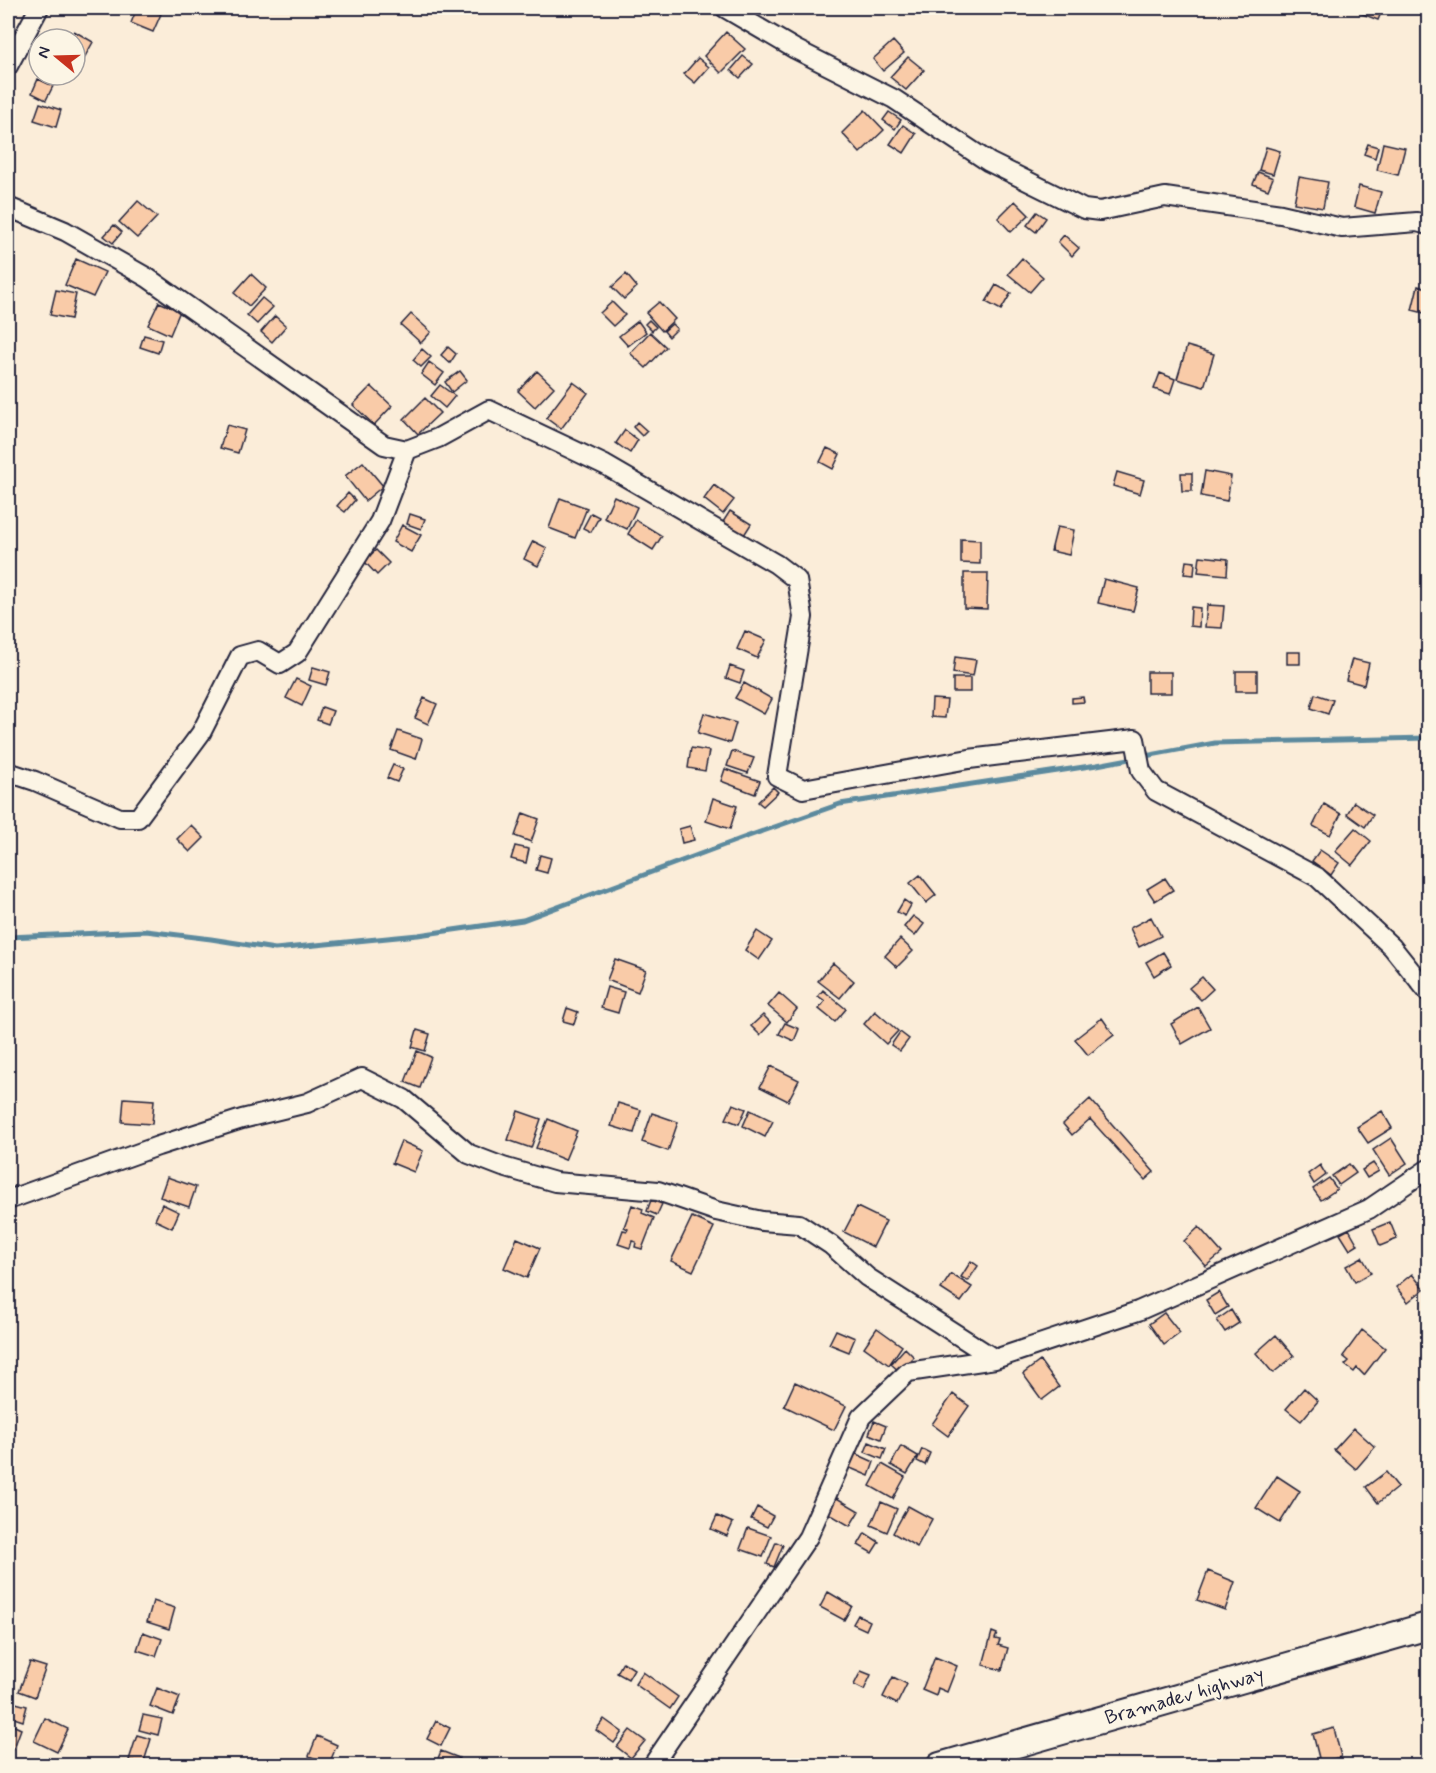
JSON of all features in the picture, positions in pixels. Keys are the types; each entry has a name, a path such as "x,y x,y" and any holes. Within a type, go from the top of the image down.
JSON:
{"street":[{"path":"8,66 39,8"},
{"path":"725,8 795,50 894,99 989,162 1084,209 1100,211 1165,197 1281,214 1342,228 1418,222 1428,225"},
{"path":"8,207 65,231 148,278 384,445 407,450 438,438 489,410 605,465 776,564 797,580 803,617 777,776 803,789 969,759 1135,739 1141,771 1156,791 1317,877 1392,947 1428,992"},
{"path":"8,772 35,781 120,818 138,818 201,733 240,656 258,651 280,664 297,653 380,521 407,450"},
{"path":"8,1200 168,1143 242,1119 307,1103 362,1078 404,1099 469,1154 503,1167 555,1182 658,1191 716,1211 762,1221 799,1224 831,1245 867,1277 995,1359"},
{"path":"652,1766 808,1537 861,1417 908,1372 995,1359 1138,1311 1369,1209 1428,1169"},
{"name":"Bramadev highway","path":"940,1766 1428,1626"}],"building":[{"path":"137,8 146,8 161,14 153,32 131,23"},
{"path":"1362,8 1383,8 1378,20 1360,13"},
{"path":"1404,8 1428,8 1428,14"},
{"path":"726,32 745,49 721,73 704,56"},
{"path":"87,39 93,42 87,53"},
{"path":"893,41 904,53 883,71 873,59"},
{"path":"743,56 753,64 740,78 731,70"},
{"path":"908,57 924,70 906,90 890,77"},
{"path":"698,58 709,67 695,83 684,74"},
{"path":"35,87 52,87 46,100 32,93"},
{"path":"40,103 61,110 56,127 34,120"},
{"path":"865,110 884,130 860,153 842,133"},
{"path":"889,112 901,120 895,129 883,120"},
{"path":"903,125 916,134 904,153 890,144"},
{"path":"1383,143 1405,148 1398,175 1377,170"},
{"path":"1368,144 1378,147 1375,158 1364,154"},
{"path":"1266,147 1280,151 1273,174 1259,170"},
{"path":"1258,172 1273,178 1268,190 1253,184"},
{"path":"1299,177 1328,182 1323,208 1294,203"},
{"path":"1359,186 1381,192 1375,213 1354,207"},
{"path":"138,201 157,217 137,238 119,222"},
{"path":"1015,201 1029,215 1011,232 998,218"},
{"path":"1037,212 1046,218 1036,232 1027,225"},
{"path":"114,225 122,232 113,243 104,236"},
{"path":"1064,235 1079,248 1072,256 1058,242"},
{"path":"1022,258 1043,277 1030,292 1008,274"},
{"path":"76,259 105,272 93,297 65,285"},
{"path":"251,274 266,288 249,306 234,293"},
{"path":"626,274 637,287 624,299 612,287"},
{"path":"996,285 1011,293 1001,310 986,302"},
{"path":"1418,286 1428,288 1428,314 1412,310"},
{"path":"56,290 76,294 71,319 50,315"},
{"path":"262,298 273,307 257,324 247,315"},
{"path":"159,302 180,311 170,335 148,325"},
{"path":"612,302 625,315 613,326 600,313"},
{"path":"659,302 675,319 662,331 646,313"},
{"path":"411,314 431,332 421,343 401,325"},
{"path":"275,316 286,326 272,342 261,332"},
{"path":"649,320 656,327 652,331 645,324"},
{"path":"638,321 646,332 628,346 619,336"},
{"path":"672,324 677,329 669,337 664,331"},
{"path":"650,332 666,347 646,368 630,353"},
{"path":"144,335 162,340 158,353 140,347"},
{"path":"1187,346 1214,354 1204,387 1177,379"},
{"path":"448,347 456,354 450,363 441,355"},
{"path":"422,349 431,357 421,367 413,360"},
{"path":"429,362 444,373 435,385 421,374"},
{"path":"460,371 467,380 452,392 445,382"},
{"path":"537,371 554,387 535,407 518,391"},
{"path":"1160,373 1175,379 1170,394 1154,389"},
{"path":"573,382 588,393 561,429 546,418"},
{"path":"440,385 455,396 445,408 431,396"},
{"path":"371,386 392,406 374,425 353,405"},
{"path":"425,398 440,413 418,434 404,419"},
{"path":"637,422 647,431 642,436 633,427"},
{"path":"227,425 245,430 238,453 220,448"},
{"path":"625,430 638,440 630,453 616,443"},
{"path":"827,448 840,454 833,469 820,462"},
{"path":"363,462 383,486 365,501 345,476"},
{"path":"1205,471 1231,476 1227,501 1201,496"},
{"path":"1117,472 1144,480 1140,494 1113,486"},
{"path":"1181,473 1192,473 1192,491 1182,491"},
{"path":"714,485 734,500 723,514 704,499"},
{"path":"348,493 355,500 345,512 337,506"},
{"path":"614,496 637,507 627,529 604,518"},
{"path":"560,498 587,508 575,538 549,528"},
{"path":"730,511 751,524 744,535 723,522"},
{"path":"591,513 599,517 591,532 583,528"},
{"path":"410,514 425,519 421,529 407,524"},
{"path":"636,520 662,536 653,550 628,534"},
{"path":"402,525 421,535 411,552 393,542"},
{"path":"1057,527 1074,530 1069,555 1051,551"},
{"path":"961,539 980,540 980,564 961,563"},
{"path":"533,541 547,548 538,566 524,559"},
{"path":"376,550 389,563 377,575 364,561"},
{"path":"1200,556 1228,559 1227,575 1198,572"},
{"path":"1186,561 1195,562 1194,575 1184,574"},
{"path":"964,573 988,573 987,609 964,608"},
{"path":"1104,579 1139,588 1133,611 1098,603"},
{"path":"1207,605 1224,606 1222,628 1205,627"},
{"path":"1191,607 1200,608 1199,627 1190,626"},
{"path":"745,631 766,640 757,658 737,649"},
{"path":"1287,652 1300,652 1300,664 1287,664"},
{"path":"955,657 976,660 973,676 953,673"},
{"path":"1352,659 1369,663 1364,685 1346,680"},
{"path":"730,666 744,671 740,683 726,678"},
{"path":"313,667 330,672 326,685 309,680"},
{"path":"1236,671 1257,671 1257,691 1236,691"},
{"path":"1147,672 1171,672 1171,693 1147,693"},
{"path":"953,678 970,678 970,692 953,692"},
{"path":"296,679 311,686 302,706 286,698"},
{"path":"744,683 772,699 764,714 735,698"},
{"path":"1315,694 1333,700 1328,714 1311,708"},
{"path":"1083,697 1084,702 1072,703 1072,698"},
{"path":"424,698 437,704 428,724 415,718"},
{"path":"932,699 947,700 945,718 931,717"},
{"path":"322,707 333,711 328,724 317,720"},
{"path":"704,713 736,723 730,743 698,733"},
{"path":"398,731 422,739 416,759 391,750"},
{"path":"691,748 709,751 705,771 688,768"},
{"path":"732,751 754,758 748,773 727,766"},
{"path":"393,765 403,769 397,782 387,778"},
{"path":"725,769 760,781 755,794 721,781"},
{"path":"773,787 778,792 763,806 758,802"},
{"path":"713,798 737,806 730,829 706,821"},
{"path":"1354,802 1373,815 1365,827 1347,814"},
{"path":"1324,804 1341,814 1330,835 1313,826"},
{"path":"523,813 539,819 531,842 515,836"},
{"path":"191,825 204,838 190,852 177,839"},
{"path":"690,826 694,840 682,843 679,829"},
{"path":"1355,828 1371,841 1352,865 1335,851"},
{"path":"515,846 529,849 526,863 511,859"},
{"path":"1320,850 1339,863 1331,875 1312,861"},
{"path":"540,855 551,858 547,873 536,870"},
{"path":"920,875 936,895 926,903 910,883"},
{"path":"1165,878 1173,890 1155,901 1147,889"},
{"path":"904,900 911,905 905,916 897,912"},
{"path":"913,916 924,924 915,936 904,927"},
{"path":"1151,917 1161,936 1139,947 1130,928"},
{"path":"757,931 772,941 759,960 745,950"},
{"path":"900,939 913,951 897,967 885,956"},
{"path":"1428,943 1428,961 1420,951"},
{"path":"1163,952 1171,965 1154,976 1146,962"},
{"path":"615,959 646,970 638,992 607,980"},
{"path":"833,963 854,981 840,998 818,981"},
{"path":"1202,977 1213,989 1201,1000 1189,988"},
{"path":"607,987 624,992 618,1013 601,1008"},
{"path":"823,990 846,1009 835,1022 819,1009 825,1001 818,996"},
{"path":"779,993 797,1009 787,1022 768,1006"},
{"path":"1198,1007 1210,1028 1182,1044 1171,1024"},
{"path":"567,1008 578,1012 574,1024 563,1021"},
{"path":"875,1011 898,1031 886,1044 864,1024"},
{"path":"763,1015 771,1023 760,1035 751,1026"},
{"path":"1102,1018 1114,1035 1088,1055 1075,1039"},
{"path":"785,1023 799,1029 794,1041 779,1034"},
{"path":"417,1030 430,1034 425,1051 412,1047"},
{"path":"900,1032 909,1039 900,1051 891,1045"},
{"path":"417,1051 431,1057 420,1088 405,1082"},
{"path":"771,1066 799,1080 788,1101 760,1087"},
{"path":"124,1098 154,1100 152,1124 122,1122"},
{"path":"1090,1099 1154,1172 1145,1180 1090,1119 1072,1135 1063,1124"},
{"path":"618,1103 641,1110 634,1133 611,1126"},
{"path":"733,1104 746,1109 739,1124 726,1119"},
{"path":"750,1110 773,1121 765,1137 743,1126"},
{"path":"518,1111 541,1119 531,1148 508,1140"},
{"path":"1382,1111 1392,1128 1368,1143 1357,1127"},
{"path":"652,1113 678,1122 668,1151 642,1142"},
{"path":"548,1119 577,1131 565,1160 536,1148"},
{"path":"1391,1138 1407,1163 1389,1175 1373,1150"},
{"path":"401,1141 423,1151 414,1172 392,1163"},
{"path":"1373,1163 1379,1171 1367,1178 1362,1170"},
{"path":"1349,1164 1356,1173 1339,1185 1332,1176"},
{"path":"1320,1165 1326,1175 1314,1184 1308,1174"},
{"path":"167,1177 196,1187 189,1207 160,1197"},
{"path":"1329,1178 1337,1189 1321,1200 1313,1189"},
{"path":"651,1200 662,1204 657,1215 647,1211"},
{"path":"162,1204 179,1212 172,1228 155,1220"},
{"path":"632,1205 643,1209 642,1213 654,1218 642,1249 635,1247 636,1242 632,1241 630,1248 618,1244 623,1230 628,1229 624,1227"},
{"path":"857,1207 886,1221 873,1247 844,1232"},
{"path":"692,1217 714,1227 693,1271 671,1261"},
{"path":"1390,1222 1397,1239 1380,1246 1373,1229"},
{"path":"1199,1227 1222,1253 1206,1266 1184,1241"},
{"path":"1349,1229 1358,1245 1350,1250 1340,1234"},
{"path":"517,1238 540,1248 527,1278 504,1268"},
{"path":"1362,1257 1371,1273 1355,1282 1346,1266"},
{"path":"971,1261 978,1266 968,1281 961,1277"},
{"path":"951,1274 972,1287 961,1302 941,1289"},
{"path":"1412,1274 1424,1289 1408,1302 1396,1287"},
{"path":"1219,1292 1228,1307 1215,1315 1206,1300"},
{"path":"1231,1310 1239,1323 1225,1332 1217,1320"},
{"path":"1164,1313 1180,1333 1164,1345 1149,1324"},
{"path":"877,1328 902,1346 889,1365 864,1347"},
{"path":"836,1330 855,1338 849,1352 829,1344"},
{"path":"1362,1330 1385,1348 1364,1375 1357,1368 1354,1372 1345,1365 1349,1361 1343,1356"},
{"path":"1276,1335 1294,1356 1273,1373 1256,1353"},
{"path":"905,1348 914,1357 900,1372 891,1364"},
{"path":"1040,1361 1059,1387 1042,1400 1023,1374"},
{"path":"795,1382 846,1406 834,1430 784,1406"},
{"path":"1304,1388 1318,1401 1301,1421 1286,1409"},
{"path":"953,1394 969,1406 948,1436 932,1424"},
{"path":"874,1421 886,1426 881,1439 869,1434"},
{"path":"1354,1428 1375,1447 1356,1469 1334,1450"},
{"path":"869,1442 886,1449 882,1459 865,1452"},
{"path":"901,1446 918,1456 907,1474 891,1465"},
{"path":"922,1449 930,1453 925,1465 917,1461"},
{"path":"854,1453 874,1462 869,1476 848,1467"},
{"path":"882,1464 905,1477 893,1499 870,1486"},
{"path":"1386,1472 1398,1487 1378,1503 1366,1487"},
{"path":"1277,1476 1300,1491 1280,1523 1256,1508"},
{"path":"835,1497 859,1511 850,1526 826,1512"},
{"path":"881,1502 897,1509 887,1532 871,1525"},
{"path":"908,1506 932,1519 917,1547 893,1533"},
{"path":"757,1507 773,1516 767,1527 751,1519"},
{"path":"717,1516 733,1523 727,1536 711,1529"},
{"path":"748,1528 771,1536 763,1557 740,1549"},
{"path":"865,1533 879,1542 872,1553 858,1545"},
{"path":"776,1542 783,1545 774,1567 767,1564"},
{"path":"1208,1571 1235,1582 1225,1610 1197,1600"},
{"path":"828,1592 852,1606 844,1620 820,1607"},
{"path":"153,1601 175,1608 169,1629 147,1622"},
{"path":"858,1615 870,1621 866,1630 853,1624"},
{"path":"143,1632 162,1639 156,1656 137,1650"},
{"path":"992,1632 997,1634 995,1639 1000,1640 998,1645 1008,1648 1002,1670 983,1665"},
{"path":"935,1657 957,1666 947,1692 938,1688 936,1696 922,1690"},
{"path":"30,1662 46,1667 35,1697 19,1691"},
{"path":"623,1662 634,1669 628,1679 617,1673"},
{"path":"861,1671 871,1675 864,1690 854,1685"},
{"path":"643,1672 678,1697 670,1709 635,1684"},
{"path":"893,1677 907,1684 897,1704 883,1697"},
{"path":"157,1688 180,1697 173,1715 150,1706"},
{"path":"1428,1700 1428,1720 1423,1719"},
{"path":"12,1702 27,1706 23,1721 8,1716"},
{"path":"143,1715 162,1719 158,1735 139,1730"},
{"path":"45,1718 68,1729 57,1752 34,1741"},
{"path":"604,1719 622,1732 614,1743 596,1730"},
{"path":"436,1721 450,1728 441,1746 427,1739"},
{"path":"8,1723 21,1729 14,1748 8,1746"},
{"path":"1334,1728 1341,1757 1320,1762 1313,1734"},
{"path":"630,1730 645,1741 631,1758 617,1747"},
{"path":"137,1735 151,1739 143,1765 129,1760"},
{"path":"317,1736 337,1745 329,1764 309,1756"},
{"path":"441,1751 459,1758 456,1766 435,1766"},
{"path":"176,1758 202,1763 201,1766 174,1766"}],"waterway":[{"path":"8,937 146,931 275,949 418,935 523,920 840,804 1097,765 1215,743 1428,738"}]}
